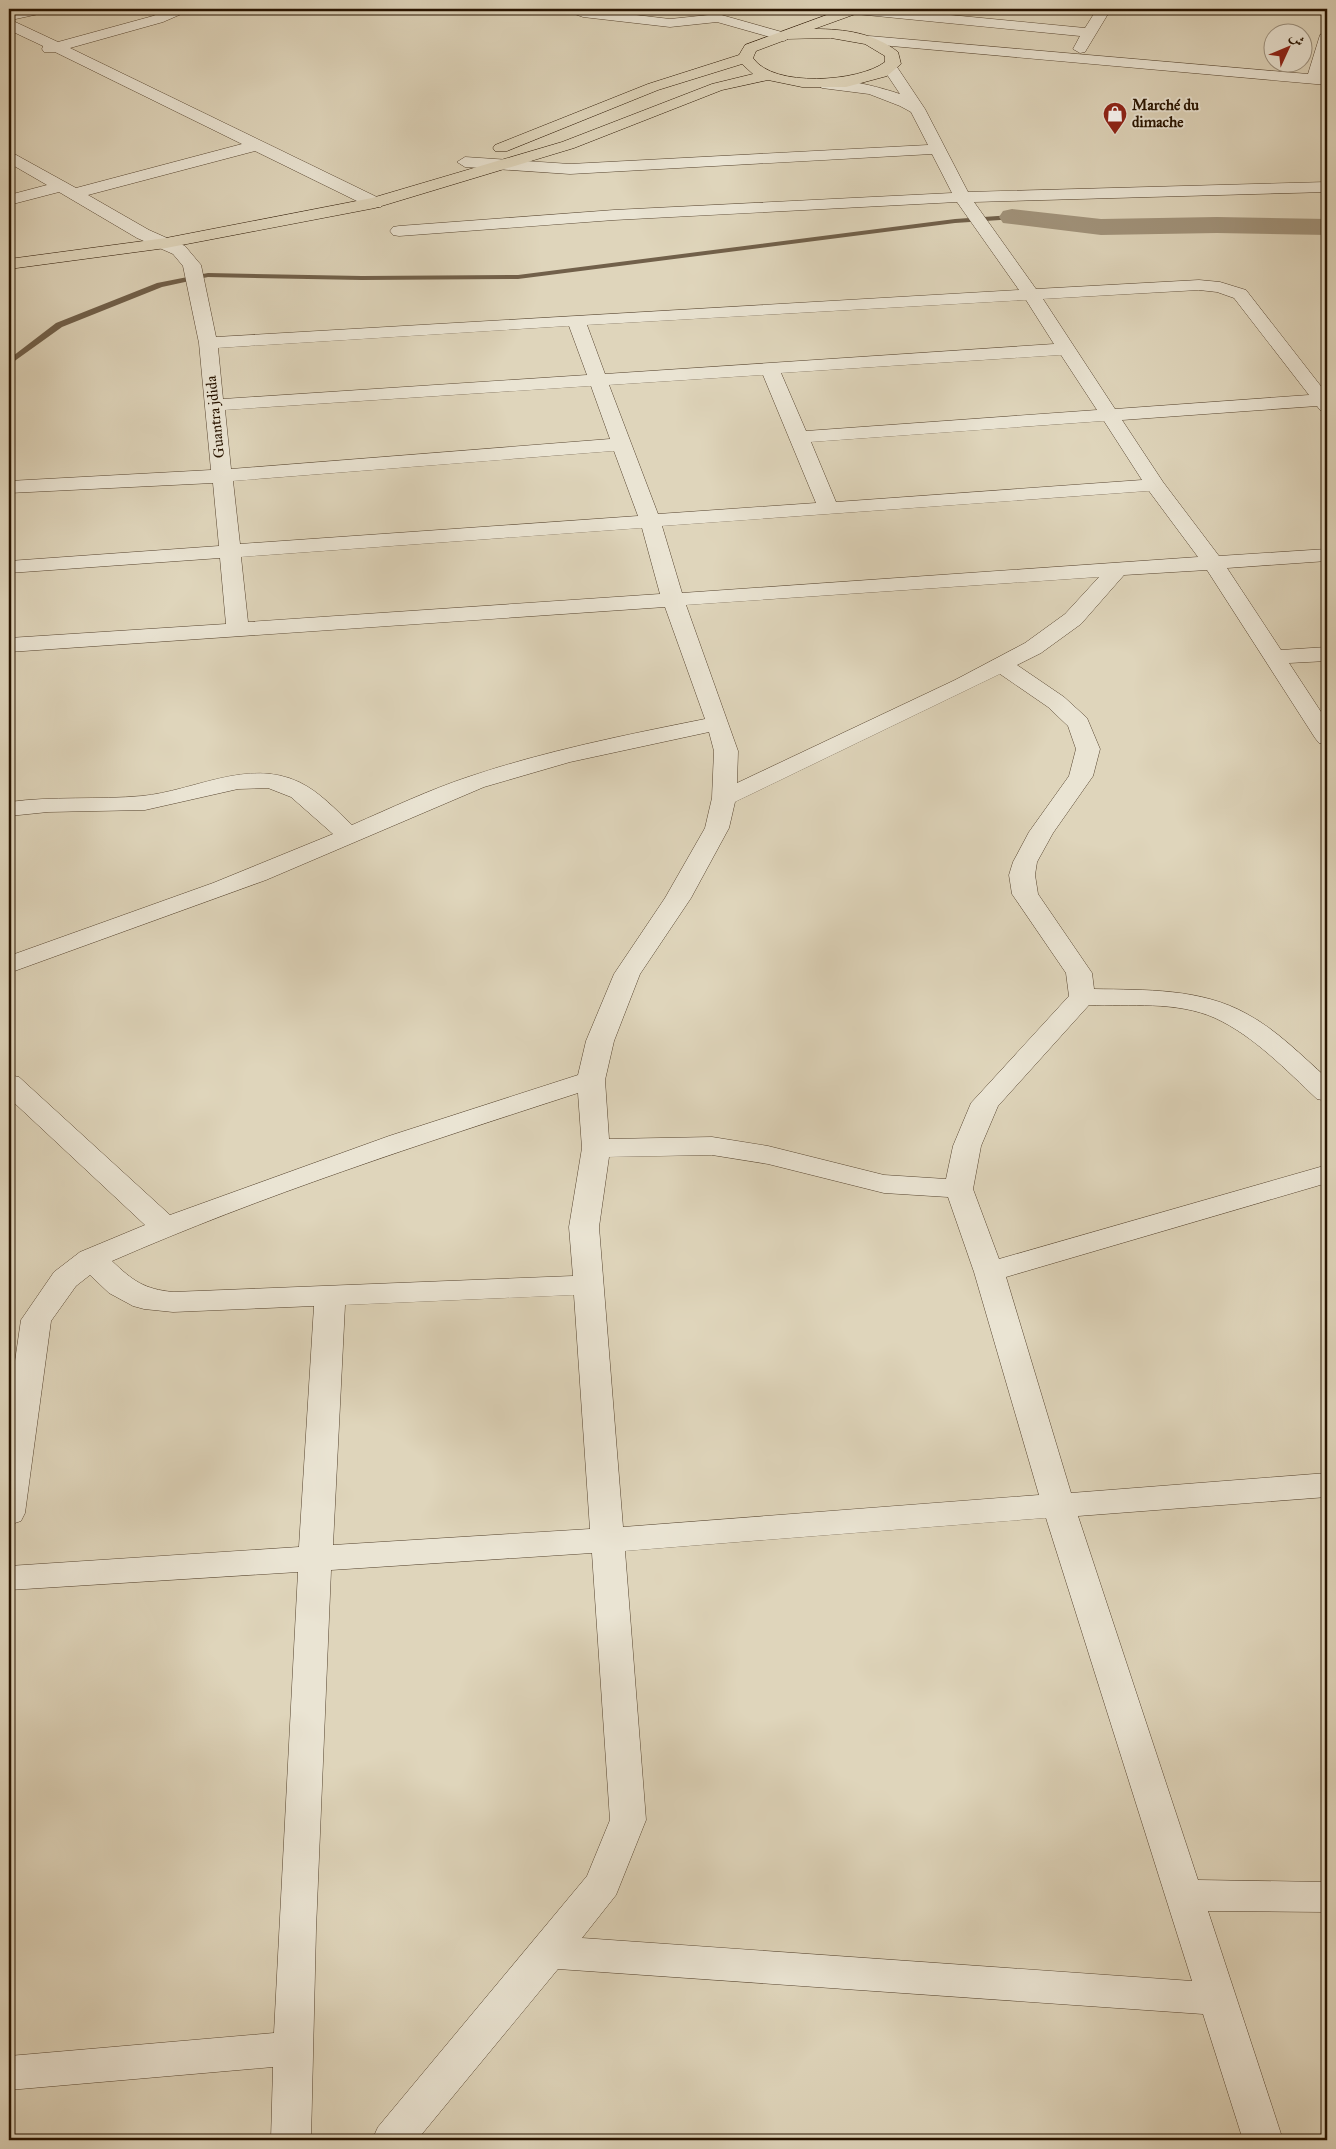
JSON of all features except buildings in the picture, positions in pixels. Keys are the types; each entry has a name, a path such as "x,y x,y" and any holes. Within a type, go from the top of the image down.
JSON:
{"main road":[{"path":"368,200 652,88 745,58 750,48 787,36 851,9"},
{"path":"867,40 871,11"},
{"path":"745,58 752,67 768,75 784,79 822,82 851,81 875,75 891,65 893,55 885,47 867,40 815,34 787,36"},
{"path":"9,254 368,200 502,166 568,145 717,87 768,75"},
{"path":"9,264 166,243 335,204"}],"street":[{"path":"9,16 43,9"},
{"path":"32,52 158,19 181,9"},
{"path":"574,9 583,13 670,23 718,18 787,36"},
{"path":"851,9 1087,37"},
{"path":"1074,59 1104,9"},
{"path":"1047,57 1073,16"},
{"path":"9,24 254,153 368,200"},
{"path":"867,40 1320,79 1327,34"},
{"path":"9,41 146,109"},
{"path":"954,48 891,65 917,109 966,202 1030,294 1154,485 1213,563 1327,738"},
{"path":"822,82 879,91 901,99 917,109"},
{"path":"208,139 234,152"},
{"path":"465,162 502,166 586,168 938,149"},
{"path":"9,200 68,190 234,152 254,153"},
{"name":"Guantra jdida","path":"9,156 143,234 179,250 192,264 208,343 238,630"},
{"path":"399,231 614,215 1327,187"},
{"path":"208,343 1199,285 1220,287 1240,294 1325,403"},
{"path":"392,2140 549,1952 603,1884 628,1820 584,1227 596,1148 591,1080 600,1041 627,974 678,898 717,828 724,798 726,751 718,723 673,600 650,520 576,320"},
{"path":"214,405 1066,349"},
{"path":"770,369 828,507"},
{"path":"798,437 1325,403"},
{"path":"9,487 222,476 623,444"},
{"path":"9,567 1154,485"},
{"path":"9,645 1327,555"},
{"path":"724,798 963,686 1033,648 1073,619 1117,570"},
{"path":"1274,657 1327,654"},
{"path":"1001,665 1056,702 1079,723 1088,749 1081,776 1041,832 1025,862 1022,876 1025,894 1079,974 1082,997"},
{"path":"9,965 210,894 349,835 400,811 476,782 541,762 718,723"},
{"path":"9,809 33,804 133,804 165,800 246,780 265,780 285,784 305,798 349,835"},
{"path":"1264,2140 1058,1504 989,1272 959,1189 967,1146 985,1104 1082,997 1162,999 1208,1008 1238,1019 1265,1039 1327,1093"},
{"path":"9,1513 36,1320 65,1280 91,1259 165,1227 399,1142 591,1080"},
{"path":"14,1095 165,1227"},
{"path":"596,1148 712,1146 768,1155 884,1184 959,1189"},
{"path":"989,1272 1327,1174"},
{"path":"91,1259 120,1286 144,1299 173,1302 588,1285"},
{"path":"291,2140 293,2048 315,1558 330,1296"},
{"path":"9,1578 608,1540 1058,1504 1327,1485"},
{"path":"1184,1895 1327,1897"},
{"path":"549,1952 1218,2000"},
{"path":"9,2073 293,2048"}],"waterway":[{"path":"9,363 59,325 160,285 208,275 362,278 518,277 955,221 1012,217"},
{"path":"1012,217 1101,227 1217,225 1327,227"}],"place":[{"name":"Marché du dimache","path":"1115,135"}]}
